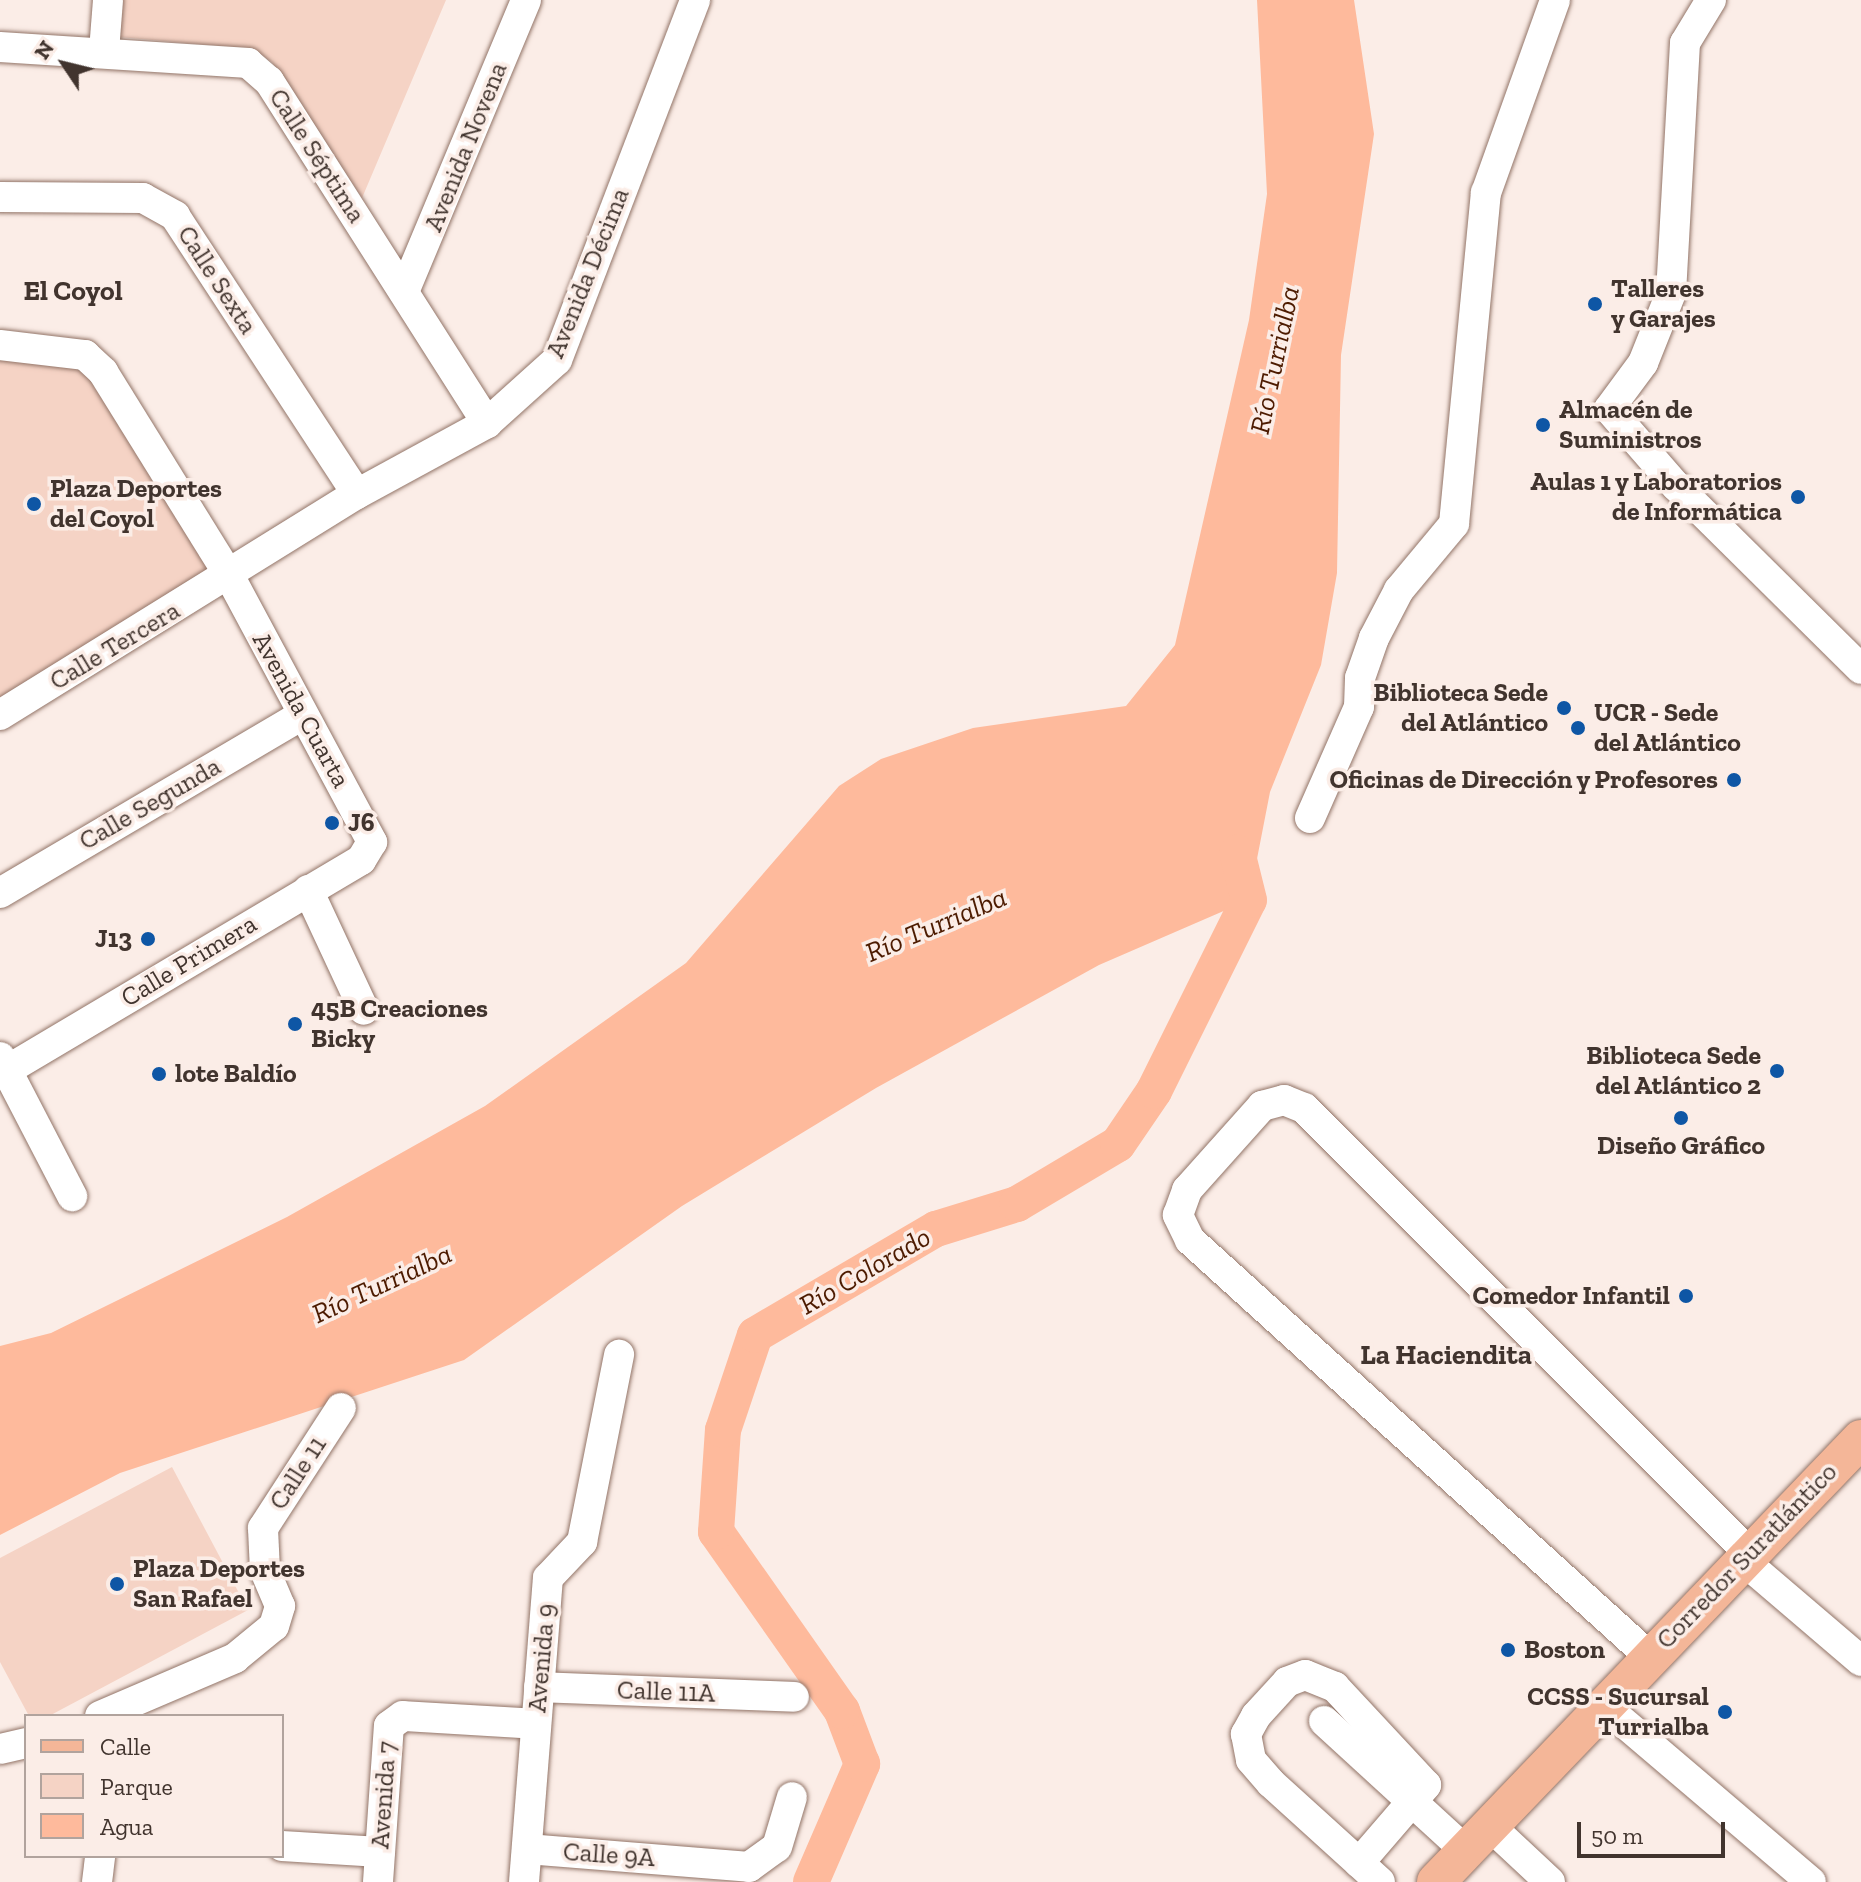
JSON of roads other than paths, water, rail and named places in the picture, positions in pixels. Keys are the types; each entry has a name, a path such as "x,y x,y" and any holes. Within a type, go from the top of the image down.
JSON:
{"main road":[{"name":"Corredor Suratlántico","path":"1436,1882 1861,1439"}],"street":[{"path":"104,51 108,0"},
{"name":"Avenida Novena","path":"404,292 526,0"},
{"name":"Avenida Décima","path":"230,577 357,494 487,423 557,360 695,0"},
{"path":"1310,818 1359,707 1360,678 1374,638 1399,590 1454,524 1486,193 1555,0"},
{"path":"1711,0 1685,43 1671,293 1643,363 1609,409 1676,486 1861,669"},
{"name":"Calle Séptima","path":"0,47 104,51 248,63 269,81 487,423"},
{"name":"Calle Sexta","path":"0,197 143,198 175,216 357,494"},
{"name":"Avenida Cuarta","path":"0,345 85,355 103,372 230,577 301,716 372,842"},
{"name":"Calle Tercera","path":"0,715 230,577"},
{"name":"Calle Segunda","path":"0,893 301,716"},
{"name":"Calle Primera","path":"2,1067 361,860 372,842"},
{"path":"308,890 364,1010"},
{"path":"2,1067 72,1196"},
{"path":"1650,1657 1190,1240 1178,1215 1187,1190 1262,1106 1284,1100 1304,1108 1747,1558 1861,1661"},
{"name":"Avenida 9","path":"524,1882 548,1578 582,1542 619,1355"},
{"name":"Calle 11","path":"105,1714 235,1658 274,1626 280,1606 265,1571 263,1528 341,1408"},
{"path":"1316,1676 1335,1687 1423,1777 1415,1804 1370,1872 1251,1760 1246,1734 1287,1682 1316,1676"},
{"name":"Calle 11A","path":"539,1687 794,1697"},
{"path":"1603,1705 1811,1882"},
{"name":"Avenida 7","path":"379,1867 383,1740 403,1716 536,1724"},
{"path":"1324,1721 1415,1804 1550,1882"},
{"path":"0,1749 24,1743"},
{"name":"Calle 9A","path":"527,1849 749,1867 777,1847 792,1797"},
{"path":"284,1846 379,1867"},
{"path":"97,1882 100,1858"}],"water":[{"name":"Río Turrialba","path":"1257,0 1354,0 1374,134 1341,355 1337,573 1321,665 1270,792 1249,900 1099,965 876,1088 682,1206 464,1360 120,1473 0,1535 0,1346 51,1333 287,1217 485,1106 686,963 839,786 881,759 973,728 1126,706 1175,645 1249,320 1267,194"}],"waterway":[{"name":"Río Colorado","path":"811,1882 862,1764 842,1711 716,1532 723,1430 755,1335 936,1229 1017,1204 1118,1144 1154,1091 1249,900 1237,852"}],"place":[{"name":"Talleres y Garajes","path":"1595,304"},
{"name":"Almacén de Suministros","path":"1543,425"},
{"name":"Aulas 1 y Laboratorios de Informática","path":"1798,497"},
{"name":"Plaza Deportes del Coyol","path":"34,504"},
{"name":"Biblioteca Sede del Atlántico","path":"1564,708"},
{"name":"UCR - Sede del Atlántico","path":"1578,728"},
{"name":"Oficinas de Dirección y Profesores","path":"1734,780"},
{"name":"J6","path":"332,823"},
{"name":"J13","path":"148,939"},
{"name":"45B Creaciones Bicky","path":"295,1024"},
{"name":"Biblioteca Sede del Atlántico 2","path":"1777,1071"},
{"name":"lote Baldío","path":"159,1074"},
{"name":"Diseño Gráfico","path":"1681,1118"},
{"name":"Comedor Infantil","path":"1686,1296"},
{"name":"Plaza Deportes San Rafael","path":"117,1584"},
{"name":"Boston","path":"1508,1650"},
{"name":"CCSS - Sucursal Turrialba","path":"1725,1712"}],"district":[{"name":"El Coyol","path":"73,291"},
{"name":"La Haciendita","path":"1446,1355"}]}
